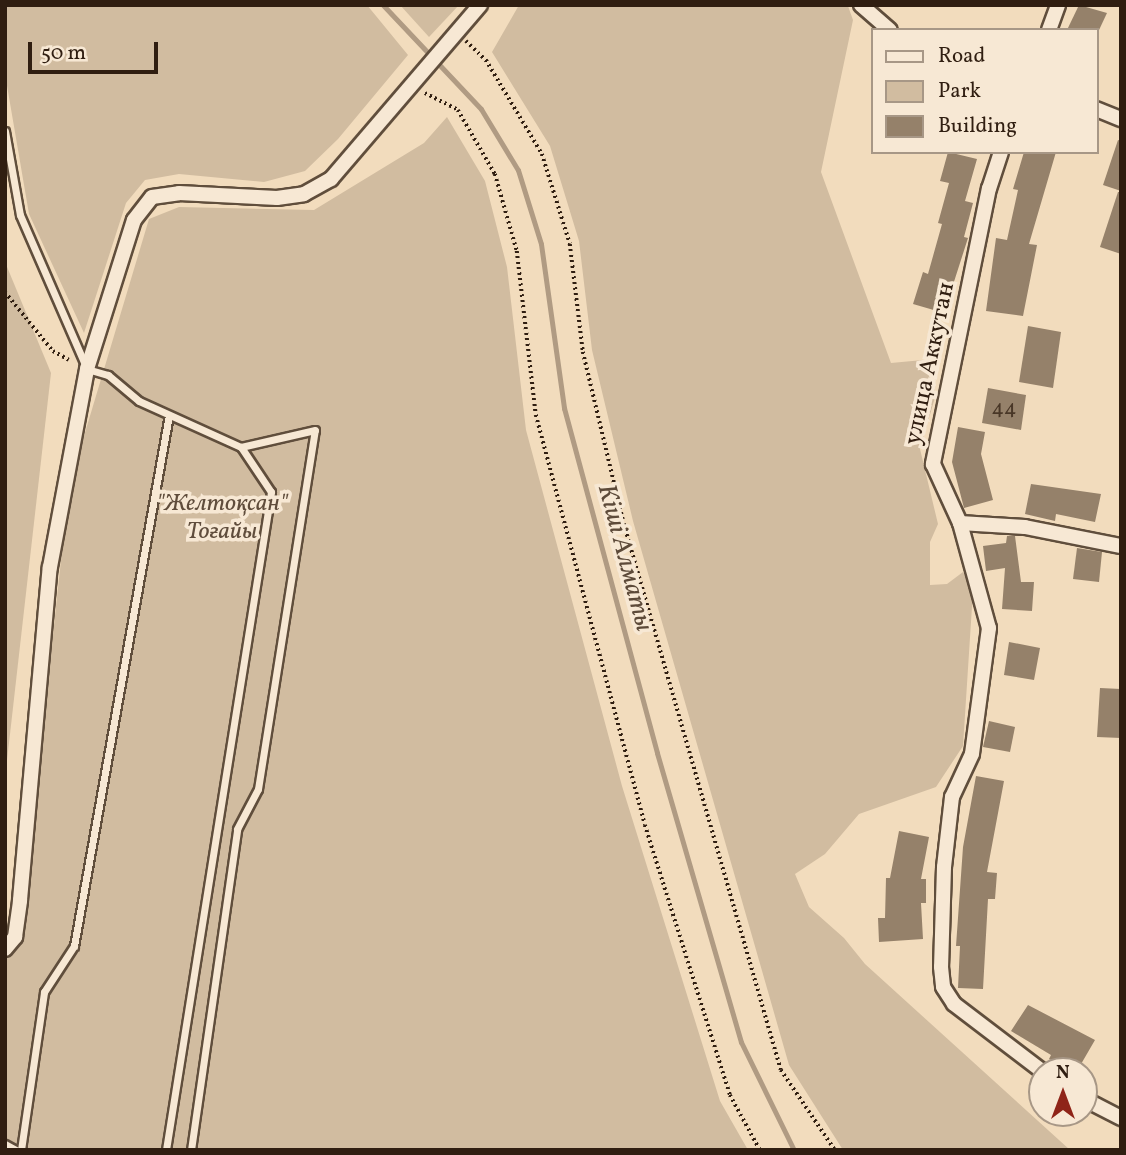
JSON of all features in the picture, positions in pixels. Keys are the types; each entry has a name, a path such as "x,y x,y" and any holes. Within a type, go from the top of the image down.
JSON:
{"street":[{"path":"5,949 15,937 20,900 50,566 87,369 134,220 152,197 179,193 277,198 304,194 331,179 454,30 480,5"},
{"path":"861,5 888,28"},
{"path":"1050,28 1058,5"},
{"path":"1098,110 1121,119"},
{"name":"улица Аккутан","path":"1000,154 989,188 933,464 960,523 989,628 972,754 953,797 944,867 943,987 954,1004 1028,1060"},
{"path":"960,523 1025,527 1121,546"},
{"path":"1098,1106 1121,1118"}],"lane":[{"path":"5,131 20,215 87,369 108,375 139,401 241,447 271,492 166,1150"},
{"path":"22,1150 44,992 74,946 169,415"},
{"path":"191,1150 237,829 258,789 315,430 241,447"},
{"path":"5,1144 16,1150"}],"path":[{"path":"454,30 486,60 542,154 570,244 583,352 624,524 781,1069 835,1150"},
{"path":"407,85 458,110 495,174 517,251 536,415 641,812 730,1096 760,1150"},
{"path":"5,292 53,351 87,369"}],"green space":[{"path":"5,5 367,5 408,55 338,139 305,171 264,182 179,174 145,180 126,203 84,333 29,214 5,74"},
{"path":"400,5 459,5 429,37"},
{"path":"519,5 848,6 853,20 821,172 891,363 923,360 936,394 920,449 938,524 930,542 930,585 947,584 963,572 973,591 963,746 936,787 859,814 825,854 795,874 809,907 844,938 865,964 1028,1112 1028,1127 1045,1127 1070,1150 843,1150 789,1065 633,521 592,350 579,241 550,146 492,52"},
{"name":"\"Желтоқсан\" Тоғайы","path":"447,117 485,181 507,267 526,430 622,786 720,1101 748,1150 5,1150 5,959 20,941 69,486 149,219 179,207 314,210 424,143"},
{"path":"5,262 51,373 5,778"}],"building":[{"path":"1079,5 1107,13 1099,30 1068,28"},
{"path":"1118,140 1121,141 1121,191 1103,185"},
{"path":"947,154 977,159 965,201 973,203 964,237 968,238 944,313 913,304 923,272 928,274 942,224 938,223 949,183 940,181"},
{"path":"1023,154 1055,154 1029,244 1037,245 1023,316 986,311 996,238 1007,240 1018,190 1013,189"},
{"path":"1118,192 1121,192 1121,254 1100,247"},
{"path":"1028,326 1061,332 1053,388 1019,382"},
{"path":"988,388 1026,395 1021,430 982,423"},
{"path":"958,427 985,432 981,454 993,500 964,508 952,462"},
{"path":"1031,484 1101,494 1095,522 1056,514 1055,521 1025,514"},
{"path":"1007,536 1015,536 1021,582 1034,582 1032,611 1002,609 1005,568 986,571 983,546 1006,543"},
{"path":"1077,548 1102,552 1099,582 1073,579"},
{"path":"1009,642 1040,648 1034,680 1004,675"},
{"path":"1100,688 1121,689 1121,738 1097,737"},
{"path":"989,721 1015,727 1010,752 983,747"},
{"path":"976,776 1004,781 987,872 997,873 995,899 988,899 983,989 958,988 960,946 956,946 963,847"},
{"path":"899,831 929,837 921,879 926,879 926,903 921,903 923,939 879,942 878,918 885,918 886,878 890,878"},
{"path":"1028,1005 1095,1040 1085,1057 1050,1057 1051,1055 1011,1031"}],"waterway":[{"name":"Кіші Алматы","path":"383,5 481,109 518,170 541,244 564,408 657,753 741,1042 794,1150"}]}
